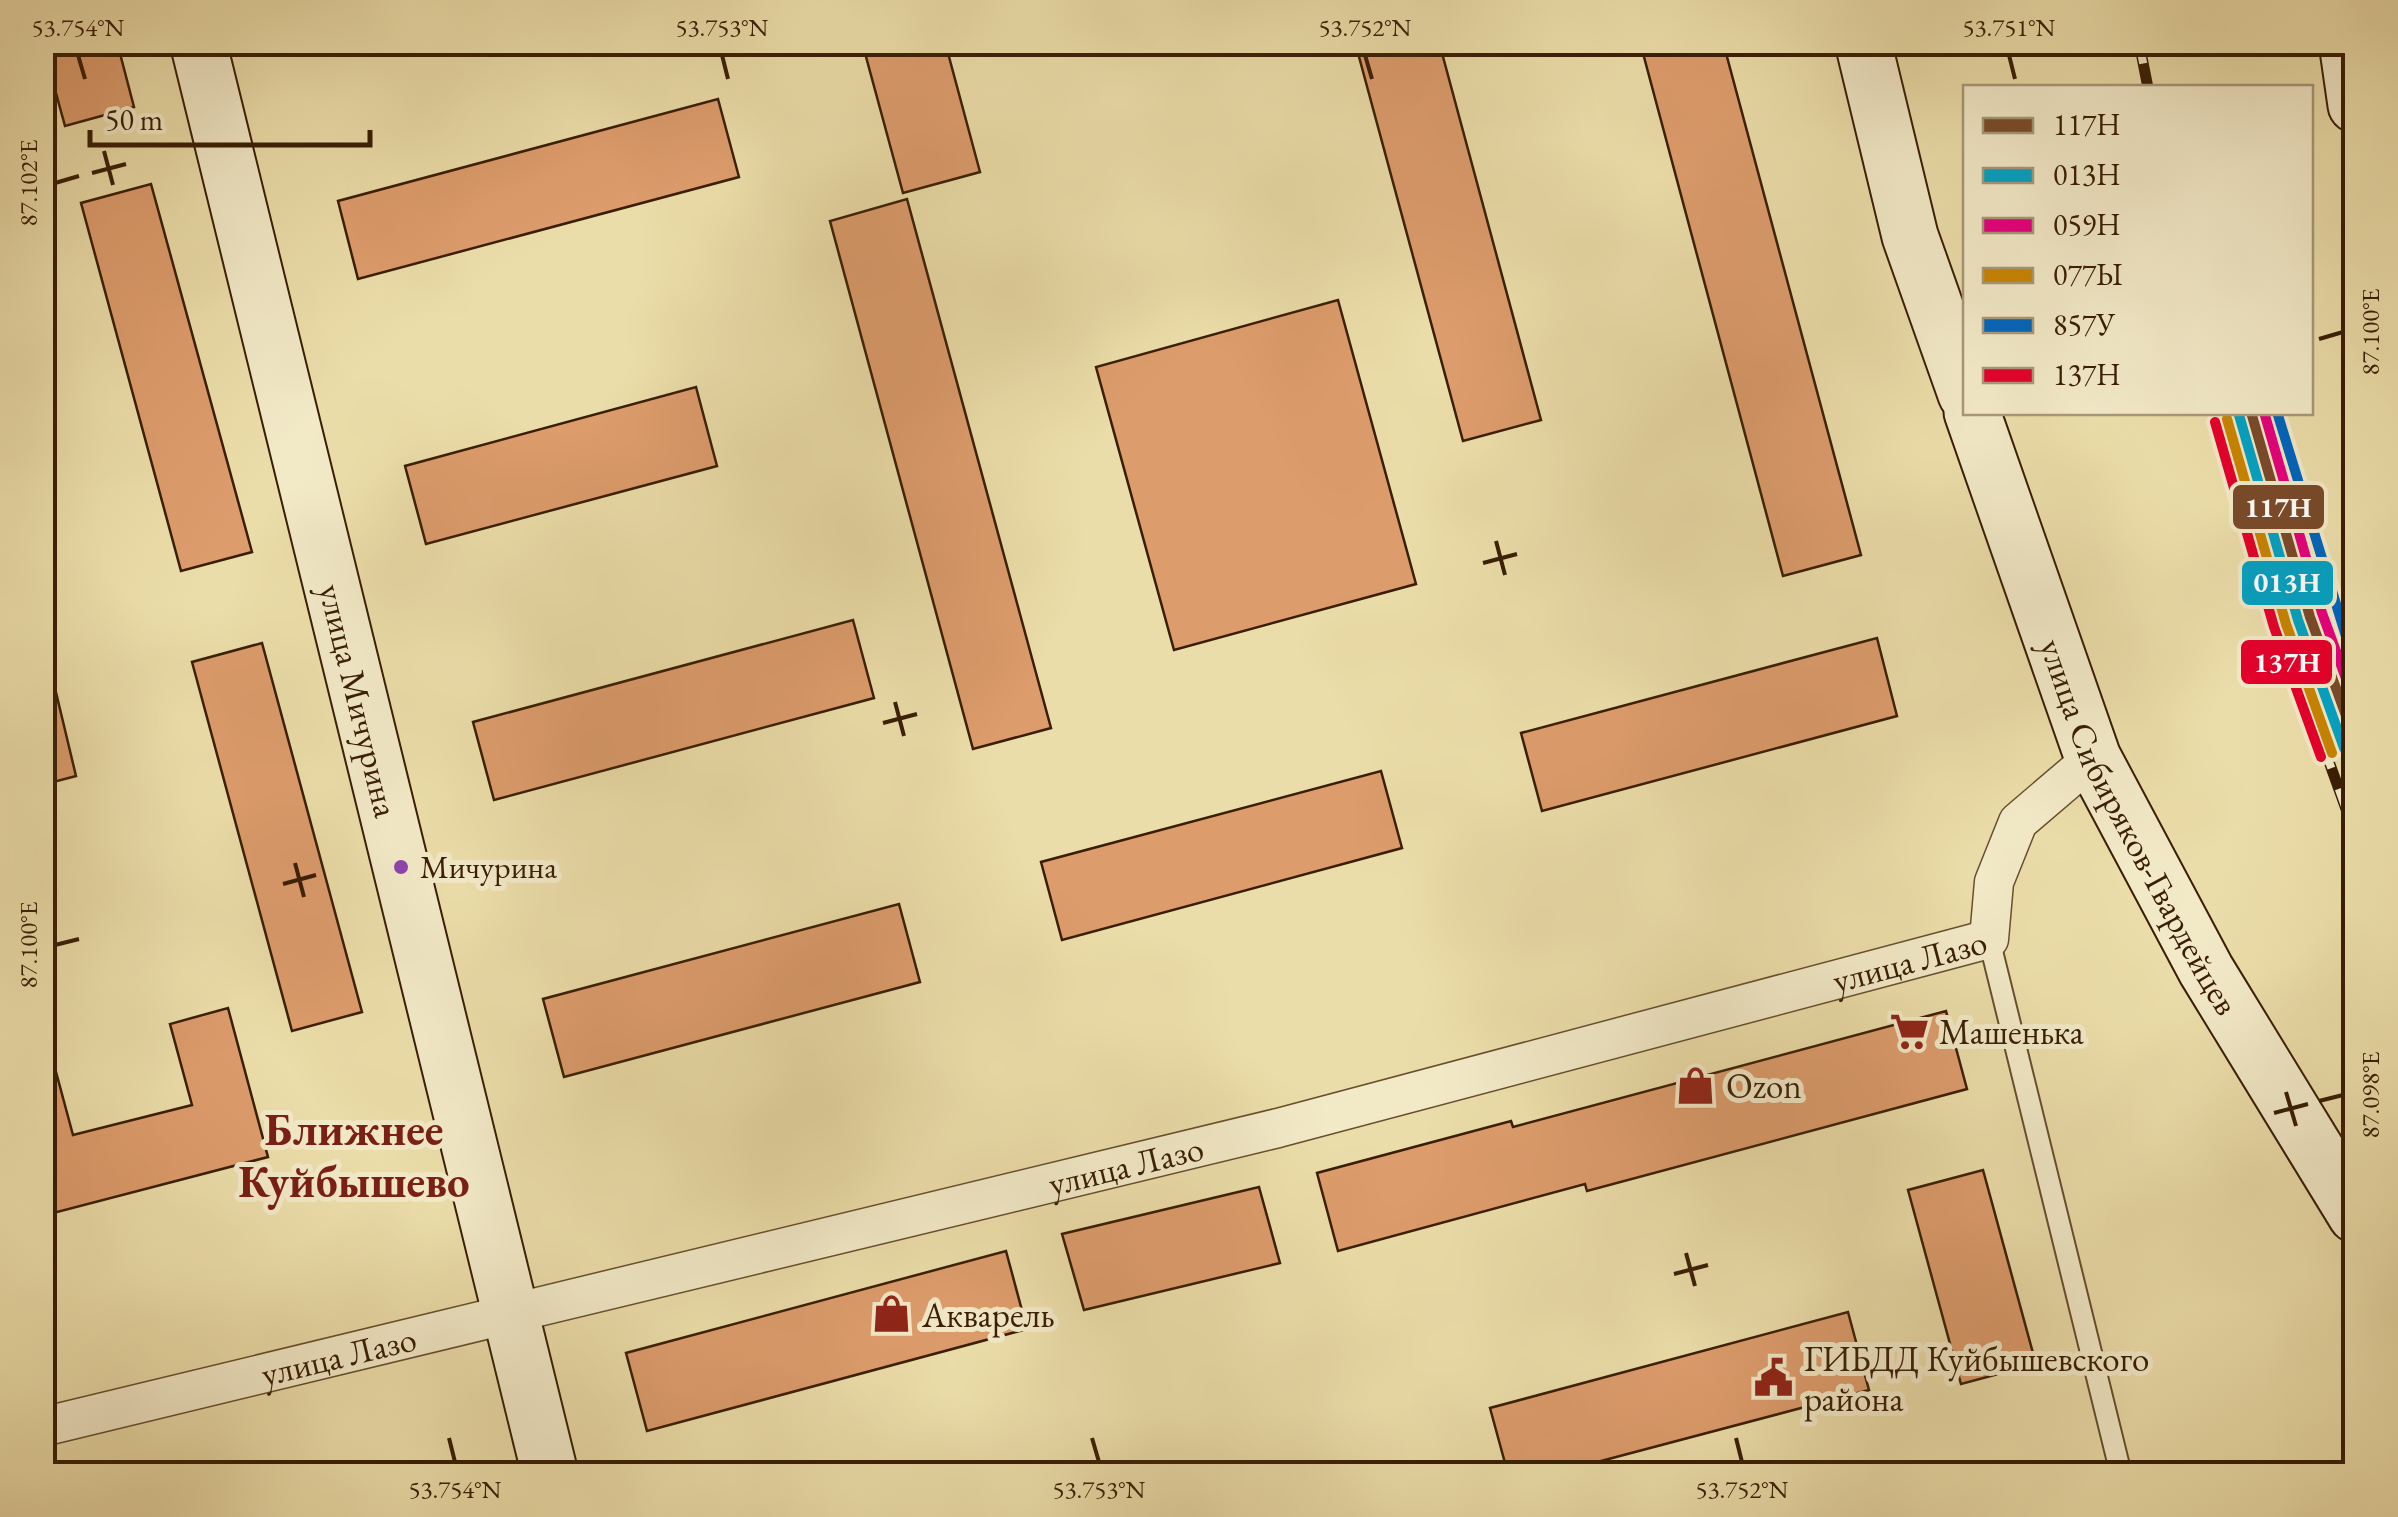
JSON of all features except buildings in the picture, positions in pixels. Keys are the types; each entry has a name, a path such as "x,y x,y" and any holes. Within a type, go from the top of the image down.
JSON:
{"street":[{"name":"улица Мичурина","path":"198,42 550,1474"},
{"path":"1863,42 1910,236 1963,386"},
{"path":"2347,42 2356,105"},
{"name":"улица Сибиряков-Гвардейцев","path":"1973,415 2093,758 2206,970 2356,1216"},
{"name":"улица Лазо","path":"42,1427 1278,1128 1989,939 1994,882 2018,822 2093,758"}],"lane":[{"path":"1989,939 2121,1474"}],"railway":[{"path":"2139,42 2147,85"},
{"path":"2219,415 2269,594 2356,837"}],"transit line":[{"name":"013Н","path":"2239,415 2298,620 2344,748"},
{"name":"117Н","path":"2252,415 2310,617 2356,743"},
{"name":"059Н","path":"2265,415 2322,613 2356,706"},
{"name":"857У","path":"2278,415 2356,669"},
{"name":"077Ы","path":"2227,419 2286,624 2332,753"},
{"name":"137Н","path":"2215,422 2274,627 2321,757"}],"place":[{"name":"Мичурина","path":"401,867"},
{"name":"Машенька","path":"1909,1031"},
{"name":"Ozon","path":"1696,1085"},
{"name":"Акварель","path":"892,1314"},
{"name":"ГИБДД Куйбышевского района","path":"1774,1378"}],"district":[{"name":"Ближнее Куйбышево","path":"354,1155"}]}
